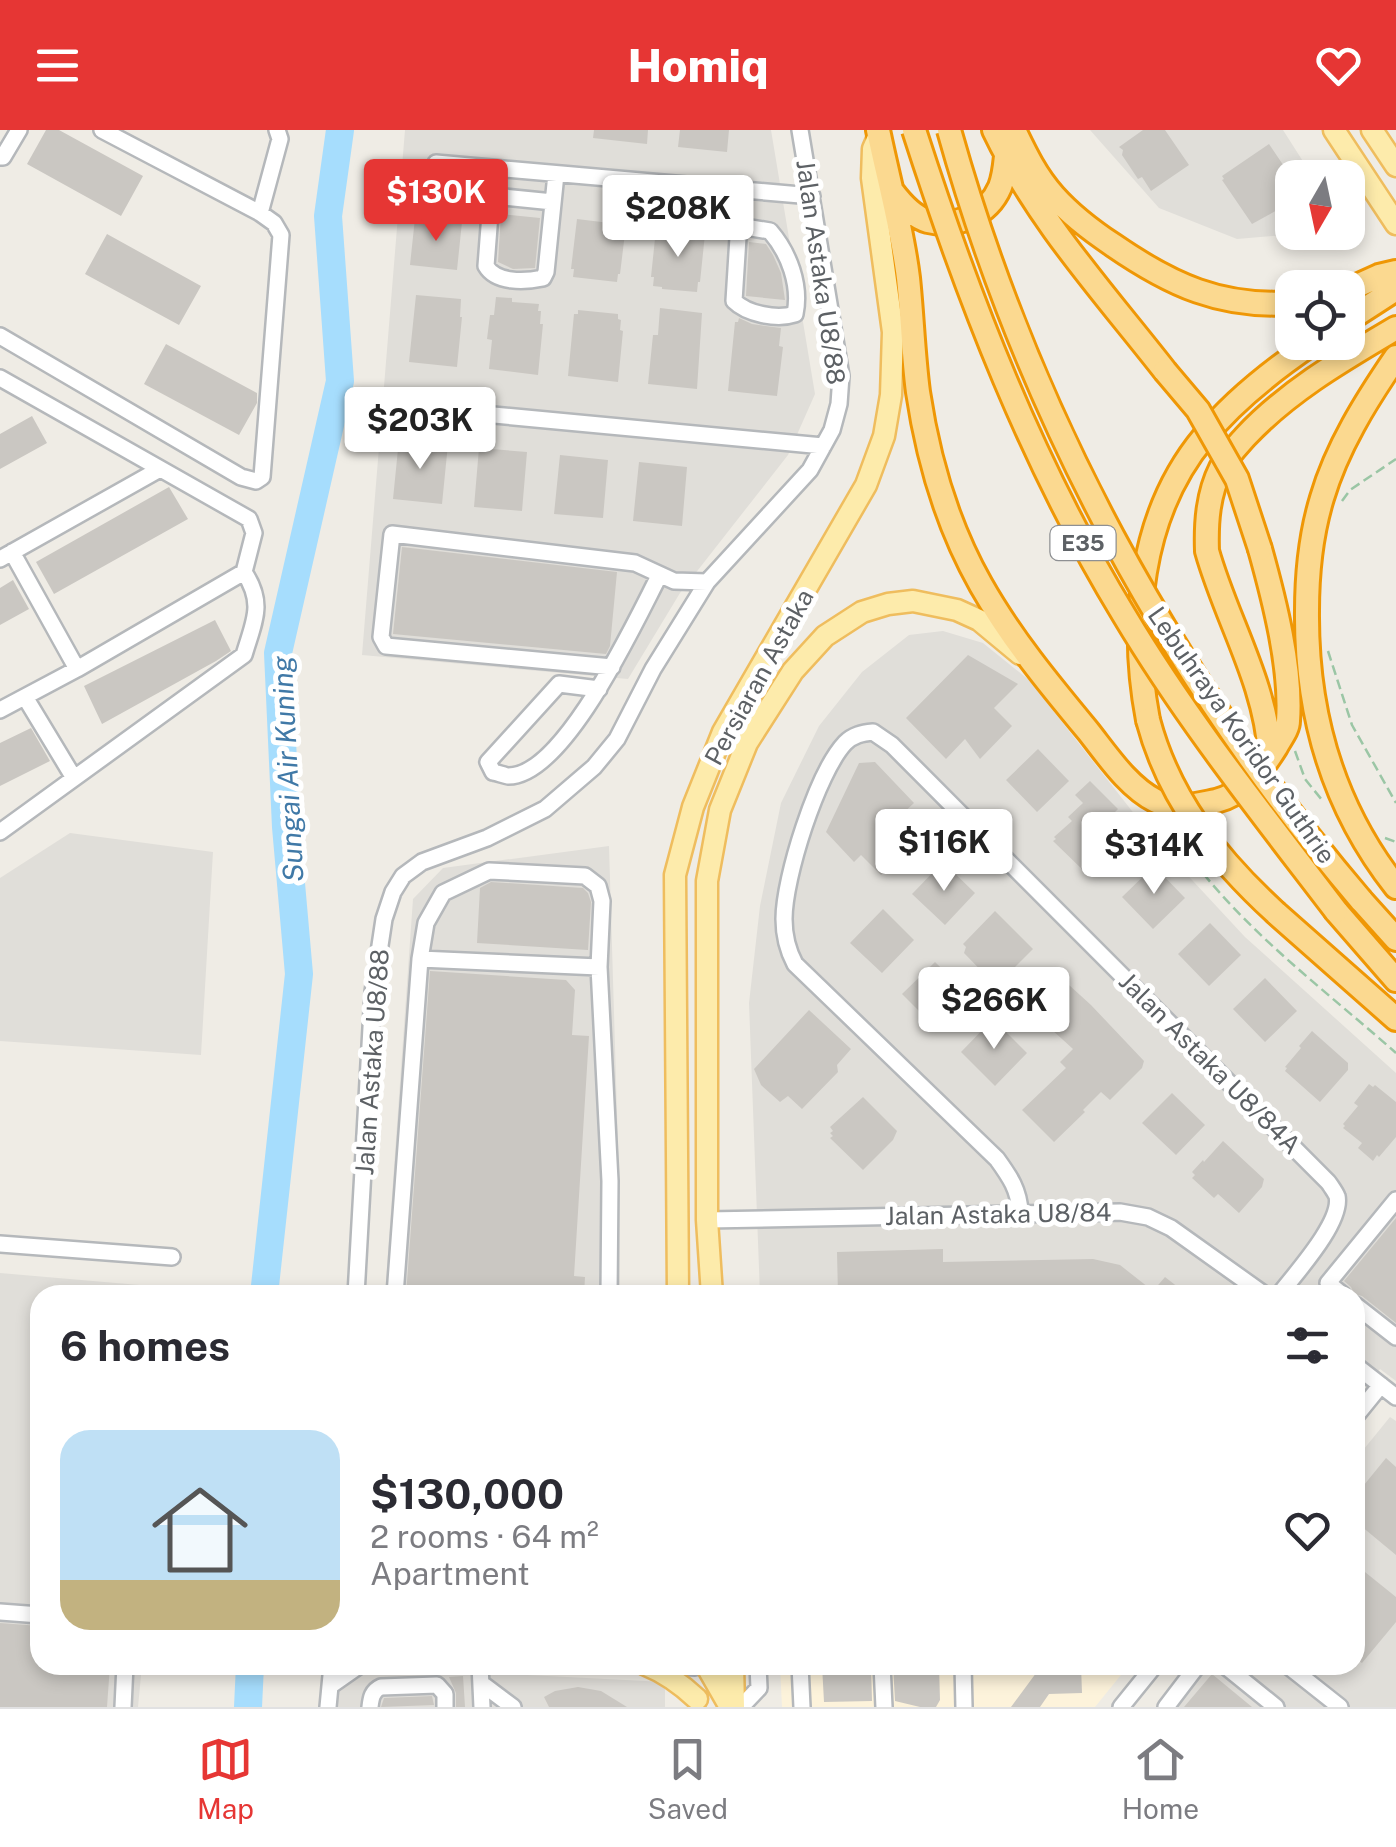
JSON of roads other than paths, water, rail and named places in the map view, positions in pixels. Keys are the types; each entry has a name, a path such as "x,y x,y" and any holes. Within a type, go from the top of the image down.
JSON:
{"highway":[{"name":"Lebuhraya Koridor Guthrie","path":"914,130 990,346 1036,449 1123,614 1172,691 1336,910 1396,980"},
{"name":"Lebuhraya Koridor Guthrie","path":"949,130 1008,308 1054,421 1102,519 1204,690 1310,837 1396,939"},
{"path":"878,133 908,275 917,388 928,452 964,553 980,584 1014,639 1122,773 1154,800 1170,806 1226,798 1248,785 1288,725 1276,605 1237,479 1198,410 1058,238 994,130"},
{"path":"1014,130 1028,160 1055,197 1091,230 1146,268 1214,297 1275,303"},
{"path":"892,191 917,216 956,223 991,202 1000,187 1006,156"},
{"path":"1365,282 1396,272"},
{"path":"1365,309 1396,290"},
{"path":"1270,757 1260,695 1207,551 1211,494 1230,453 1262,419 1338,363 1396,328"},
{"path":"1396,357 1341,448 1322,496 1310,565 1307,636 1316,716 1337,786 1361,836 1396,887"},
{"path":"1287,360 1222,416 1202,439 1176,480 1156,528 1143,582 1139,654 1148,720 1164,768 1194,823 1247,887 1396,1019"}],"main road":[{"path":"1334,130 1396,224"},
{"path":"1372,130 1396,166"},
{"name":"Persiaran Astaka","path":"678,1285 675,875 693,807 723,732 866,486 884,436 891,395 893,332 872,178 878,133"},
{"name":"Persiaran Astaka","path":"711,1285 707,1220 707,881 720,810 747,743 793,671 825,636 862,612 888,604 914,601 967,614 1034,664"},
{"path":"677,1270 707,1220"},
{"path":"668,1675 697,1703"},
{"path":"697,1703 698,1675"},
{"path":"708,1675 735,1707"},
{"path":"733,1675 735,1707"}],"street":[{"path":"0,157 20,130"},
{"path":"0,336 241,478 256,481 262,477 280,235 274,223 260,213 102,130"},
{"path":"260,213 280,139 278,130"},
{"name":"Jalan Astaka U8/88","path":"357,1285 373,992 392,892 403,876 422,862 487,838 545,809 594,768 617,738 653,669 707,582 810,470 832,430 841,376 800,130"},
{"path":"436,164 812,196"},
{"path":"553,202 494,196 486,266 490,273 498,278 543,278 546,272 556,174"},
{"path":"738,226 770,231 777,239 792,269 796,307 788,318 747,311 734,301 738,226 741,190"},
{"path":"0,378 249,519 254,533 244,572 0,710"},
{"path":"0,397 17,387"},
{"path":"440,410 823,446"},
{"path":"76,669 6,556 160,468"},
{"path":"612,667 386,646 381,637 392,534 635,564 674,581 707,582"},
{"path":"0,832 244,655 256,614 255,588 244,572"},
{"path":"599,689 560,684 488,762 493,772 508,776 522,773 542,761 571,728 599,689 612,667 658,576"},
{"path":"25,697 74,778"},
{"name":"Jalan Astaka U8/84A","path":"1020,1212 1013,1182 997,1159 795,964 789,952 785,937 786,892 802,830 831,762 846,741 859,734 873,732 892,745 1328,1182 1337,1196 1328,1230 1287,1285"},
{"path":"396,1285 426,923 443,893 489,871 585,876 598,886 602,901 598,967 610,1181 609,1285"},
{"path":"420,959 598,967"},
{"path":"1329,1285 1396,1200"},
{"name":"Jalan Astaka U8/84","path":"707,1220 1120,1212 1171,1228 1251,1285"},
{"path":"0,1244 172,1256"},
{"path":"1365,1312 1396,1337"},
{"path":"1365,1372 1390,1388 1365,1409"},
{"path":"0,1612 30,1615"},
{"path":"123,1707 125,1675"},
{"path":"328,1707 331,1675"},
{"path":"330,1686 346,1675"},
{"path":"481,1675 482,1707"},
{"path":"735,1707 759,1688 758,1675"},
{"path":"800,1675 802,1707"},
{"path":"882,1675 884,1707"},
{"path":"963,1675 964,1707"},
{"path":"1120,1707 1147,1675"},
{"path":"1166,1707 1190,1675"},
{"path":"1236,1675 1276,1707"},
{"path":"1300,1675 1340,1707"},
{"path":"481,1683 512,1707"},
{"path":"370,1707 370,1698 381,1687 437,1685 444,1694 444,1707"}],"waterway":[{"name":"Sungai Air Kuning","path":"265,1285 299,974 286,827 278,653 340,381 328,216 340,130"},
{"name":"Sungai Air Kuning","path":"248,1707 250,1675"}]}
